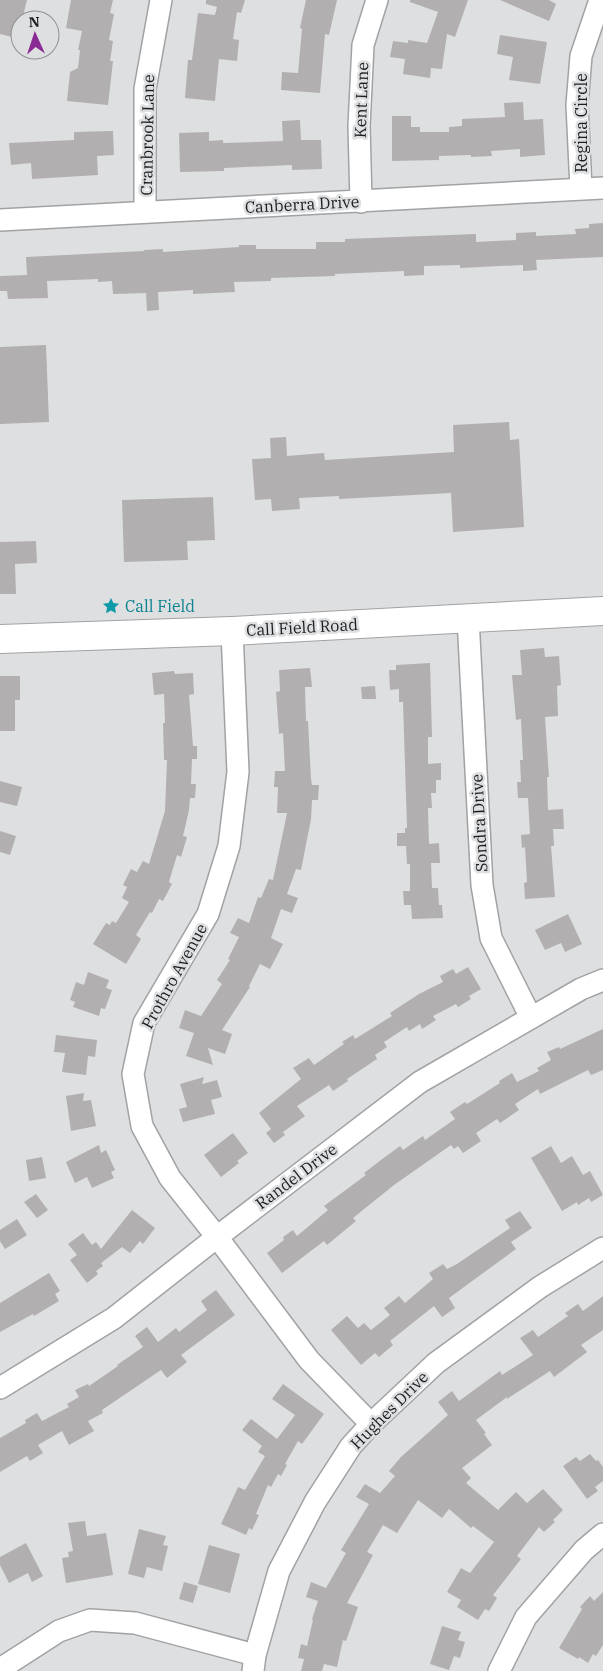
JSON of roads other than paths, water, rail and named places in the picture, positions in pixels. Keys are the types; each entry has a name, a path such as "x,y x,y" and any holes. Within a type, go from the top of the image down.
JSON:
{"main road":[{"name":"Call Field Road","path":"0,639 232,631 603,611"}],"street":[{"name":"Cranbrook Lane","path":"145,212 145,89 161,0"},
{"name":"Kent Lane","path":"361,202 359,126 363,45 377,0"},
{"name":"Regina Circle","path":"581,188 577,105 582,56 600,0"},
{"name":"Canberra Drive","path":"0,220 603,188"},
{"name":"Sondra Drive","path":"468,618 482,885 491,938 531,1018"},
{"name":"Prothro Avenue","path":"232,631 238,772 229,846 208,914 144,1023 133,1074 142,1126 170,1178 217,1237 309,1360 371,1424"},
{"name":"Randel Drive","path":"0,1388 114,1318 420,1082 581,989 603,980"},
{"name":"Hughes Drive","path":"254,1663 279,1571 315,1502 351,1446 371,1424 436,1363 540,1287 603,1248"},
{"path":"499,1671 526,1617 584,1550 603,1534"},
{"path":"0,1669 59,1631 90,1620 135,1623 254,1663"}],"place":[{"name":"Call Field","path":"111,606"}]}
